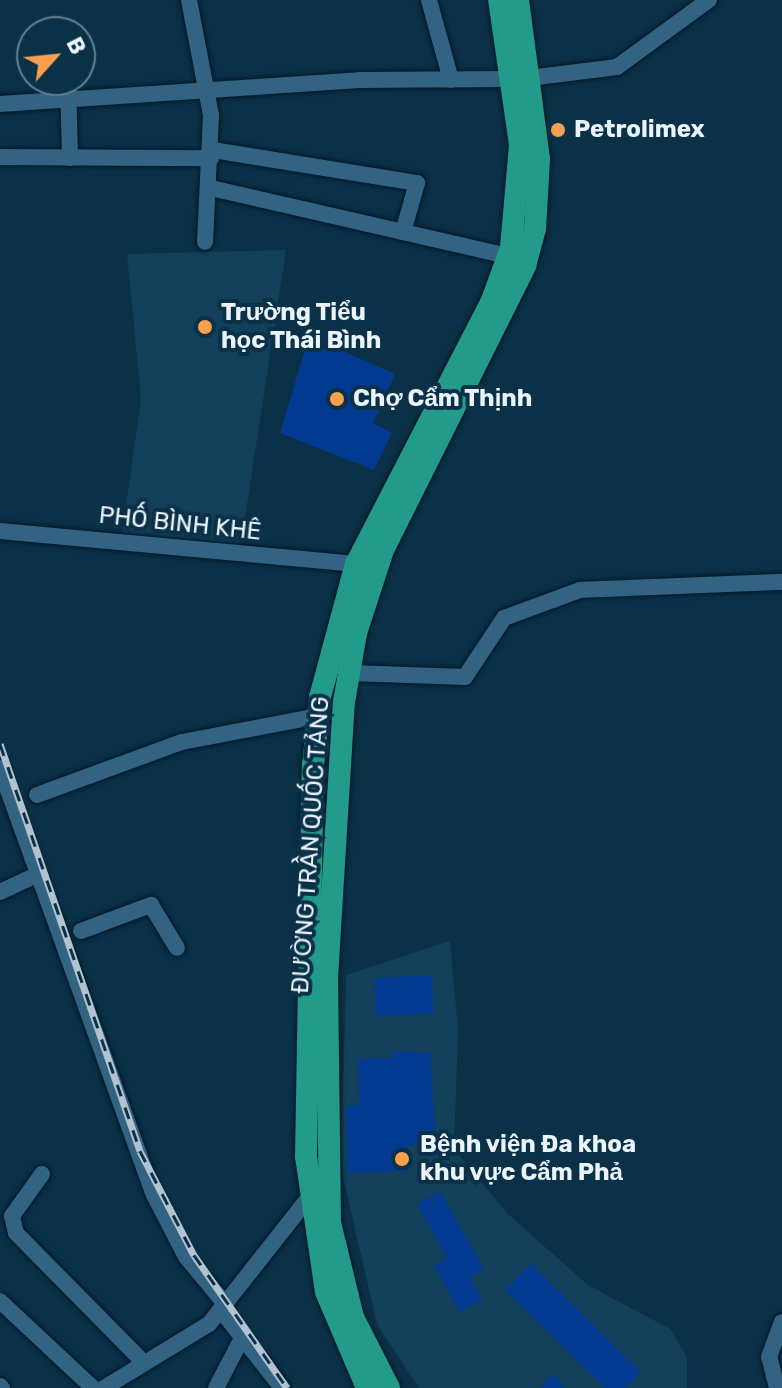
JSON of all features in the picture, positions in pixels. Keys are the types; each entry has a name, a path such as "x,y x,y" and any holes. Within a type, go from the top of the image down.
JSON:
{"highway":[{"name":"ĐƯỜNG TRẦN QUỐC TẢNG","path":"389,1388 361,1356 326,1292 310,1196 306,902 318,716 356,564 436,430 525,266 535,229 539,159 499,0"},
{"name":"ĐƯỜNG TRẦN QUỐC TẢNG","path":"367,1388 330,1223 329,902 350,673 383,550 508,256 521,162 518,0"},
{"path":"306,902 329,902"}],"street":[{"path":"189,0 209,90 212,154 205,242"},
{"path":"429,0 451,80"},
{"path":"0,104 209,90 521,79 617,67 709,0"},
{"path":"70,158 72,97"},
{"path":"0,157 212,154 417,183 403,232"},
{"path":"211,188 508,256"},
{"name":"PHỐ BÌNH KHÊ","path":"0,531 356,564"},
{"path":"350,673 465,677 504,618 580,590 782,582"},
{"path":"37,795 182,742 318,716"},
{"path":"0,768 138,1160 186,1257 225,1304 242,1338 282,1388"},
{"path":"0,892 36,875"},
{"path":"81,931 151,905 177,948"},
{"path":"42,1174 12,1216 16,1233 138,1366 136,1388"},
{"path":"104,1388 209,1324 310,1196"},
{"path":"0,1301 93,1388"},
{"path":"777,1388 769,1357 782,1322"},
{"path":"216,1388 242,1338"}],"shaded area":[{"path":"286,250 241,544 122,534 141,399 127,254"},
{"name":"Bệnh viện Đa khoa khu vực Cẩm Phả","path":"450,941 458,1029 454,1149 507,1213 588,1285 670,1329 687,1357 687,1388 419,1388 377,1324 341,1168 346,975"}],"building":[{"name":"Chợ Cẩm Thịnh","path":"309,336 395,374 373,423 392,433 374,470 280,433"},
{"path":"432,975 434,1013 376,1016 374,978"},
{"path":"394,1051 430,1053 436,1144 407,1145 408,1171 348,1173 346,1106 359,1105 358,1059 394,1058"},
{"path":"440,1191 484,1269 470,1278 482,1300 460,1312 434,1266 447,1258 417,1204"},
{"path":"531,1264 641,1372 625,1388 605,1388 505,1290"},
{"path":"554,1375 565,1388 539,1388"}],"railway":[{"path":"0,744 140,1151 194,1255 287,1388"}],"place":[{"name":"Petrolimex","path":"558,130"},
{"name":"Trường Tiểu học Thái Bình","path":"205,327"},
{"name":"Chợ Cẩm Thịnh","path":"337,399"},
{"name":"Bệnh viện Đa khoa khu vực Cẩm Phả","path":"402,1159"}]}
